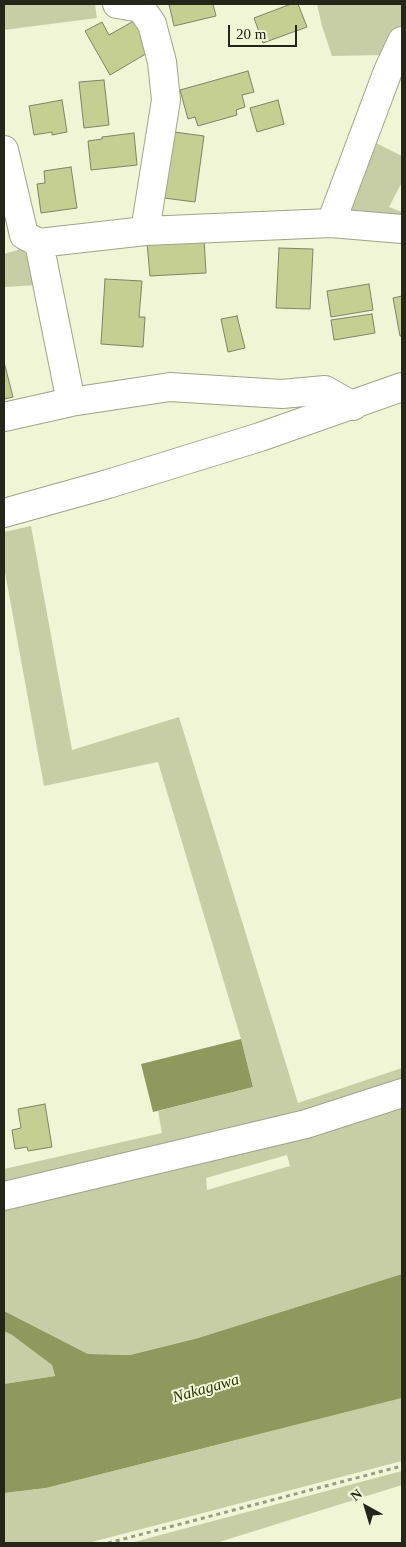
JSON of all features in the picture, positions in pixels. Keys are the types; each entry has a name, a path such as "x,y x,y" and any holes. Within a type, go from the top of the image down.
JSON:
{"street":[{"path":"117,4 141,8 152,24 162,62 166,100 145,231"},
{"path":"331,223 388,71 402,41"},
{"path":"4,150 24,235 39,243 145,231 331,223 402,229"},
{"path":"39,243 71,402"},
{"path":"4,417 71,402 170,387 282,394 325,390 353,406"},
{"path":"4,512 117,481 260,437 353,406 402,387"},
{"path":"4,1196 306,1124 402,1093"}],"path":[{"path":"108,1543 402,1466"}],"shaded area":[{"path":"4,4 95,4 97,18 4,30"},
{"path":"317,4 402,4 402,23 385,55 332,56"},
{"path":"374,142 402,156 402,182 389,207 402,212 402,223 348,212"},
{"path":"21,249 35,262 38,285 4,287 4,254"},
{"path":"31,526 72,750 179,717 298,1103 402,1068 402,1274 201,1337 130,1355 88,1354 4,1311 4,1169 162,1133 158,1111 253,1087 241,1039 158,762 44,786 4,567 4,532","holes":["287,1155 290,1166 207,1190 206,1178"]},
{"path":"4,1331 52,1365 55,1376 4,1384"},
{"path":"402,1398 402,1461 88,1543 4,1543 4,1493 46,1488"},
{"path":"402,1471 402,1485 216,1543 130,1543"}],"water":[{"path":"241,1039 253,1087 153,1112 141,1064"},
{"name":"Nakagawa","path":"402,1274 402,1398 46,1488 4,1493 4,1384 55,1376 52,1365 4,1331 4,1311 88,1354 130,1355 198,1338"}],"building":[{"path":"169,4 213,4 216,16 174,26"},
{"path":"291,4 298,4 307,27 263,43 254,18"},
{"path":"141,17 149,32 140,36 149,52 110,75 85,31 102,22 109,35"},
{"path":"248,71 254,92 242,95 245,107 236,110 237,115 198,126 195,117 188,119 180,90"},
{"path":"104,80 109,125 84,128 79,82"},
{"path":"62,100 67,132 52,135 52,132 34,135 29,106"},
{"path":"278,100 284,124 257,132 250,108"},
{"path":"174,132 204,136 195,202 164,198"},
{"path":"134,133 137,165 91,170 88,141 102,139 102,137"},
{"path":"71,167 77,208 41,213 37,184 45,183 44,171"},
{"path":"204,239 206,273 150,276 147,243"},
{"path":"279,248 313,249 310,309 276,308"},
{"path":"105,279 142,281 139,317 145,317 143,347 101,344"},
{"path":"369,284 373,310 331,317 327,291"},
{"path":"402,296 402,336 400,336 393,298"},
{"path":"372,314 375,333 334,340 331,320"},
{"path":"237,316 245,348 228,352 221,319"},
{"path":"4,362 13,397 4,399"},
{"path":"45,1104 52,1147 28,1151 27,1147 15,1149 12,1130 21,1128 18,1109"}]}
